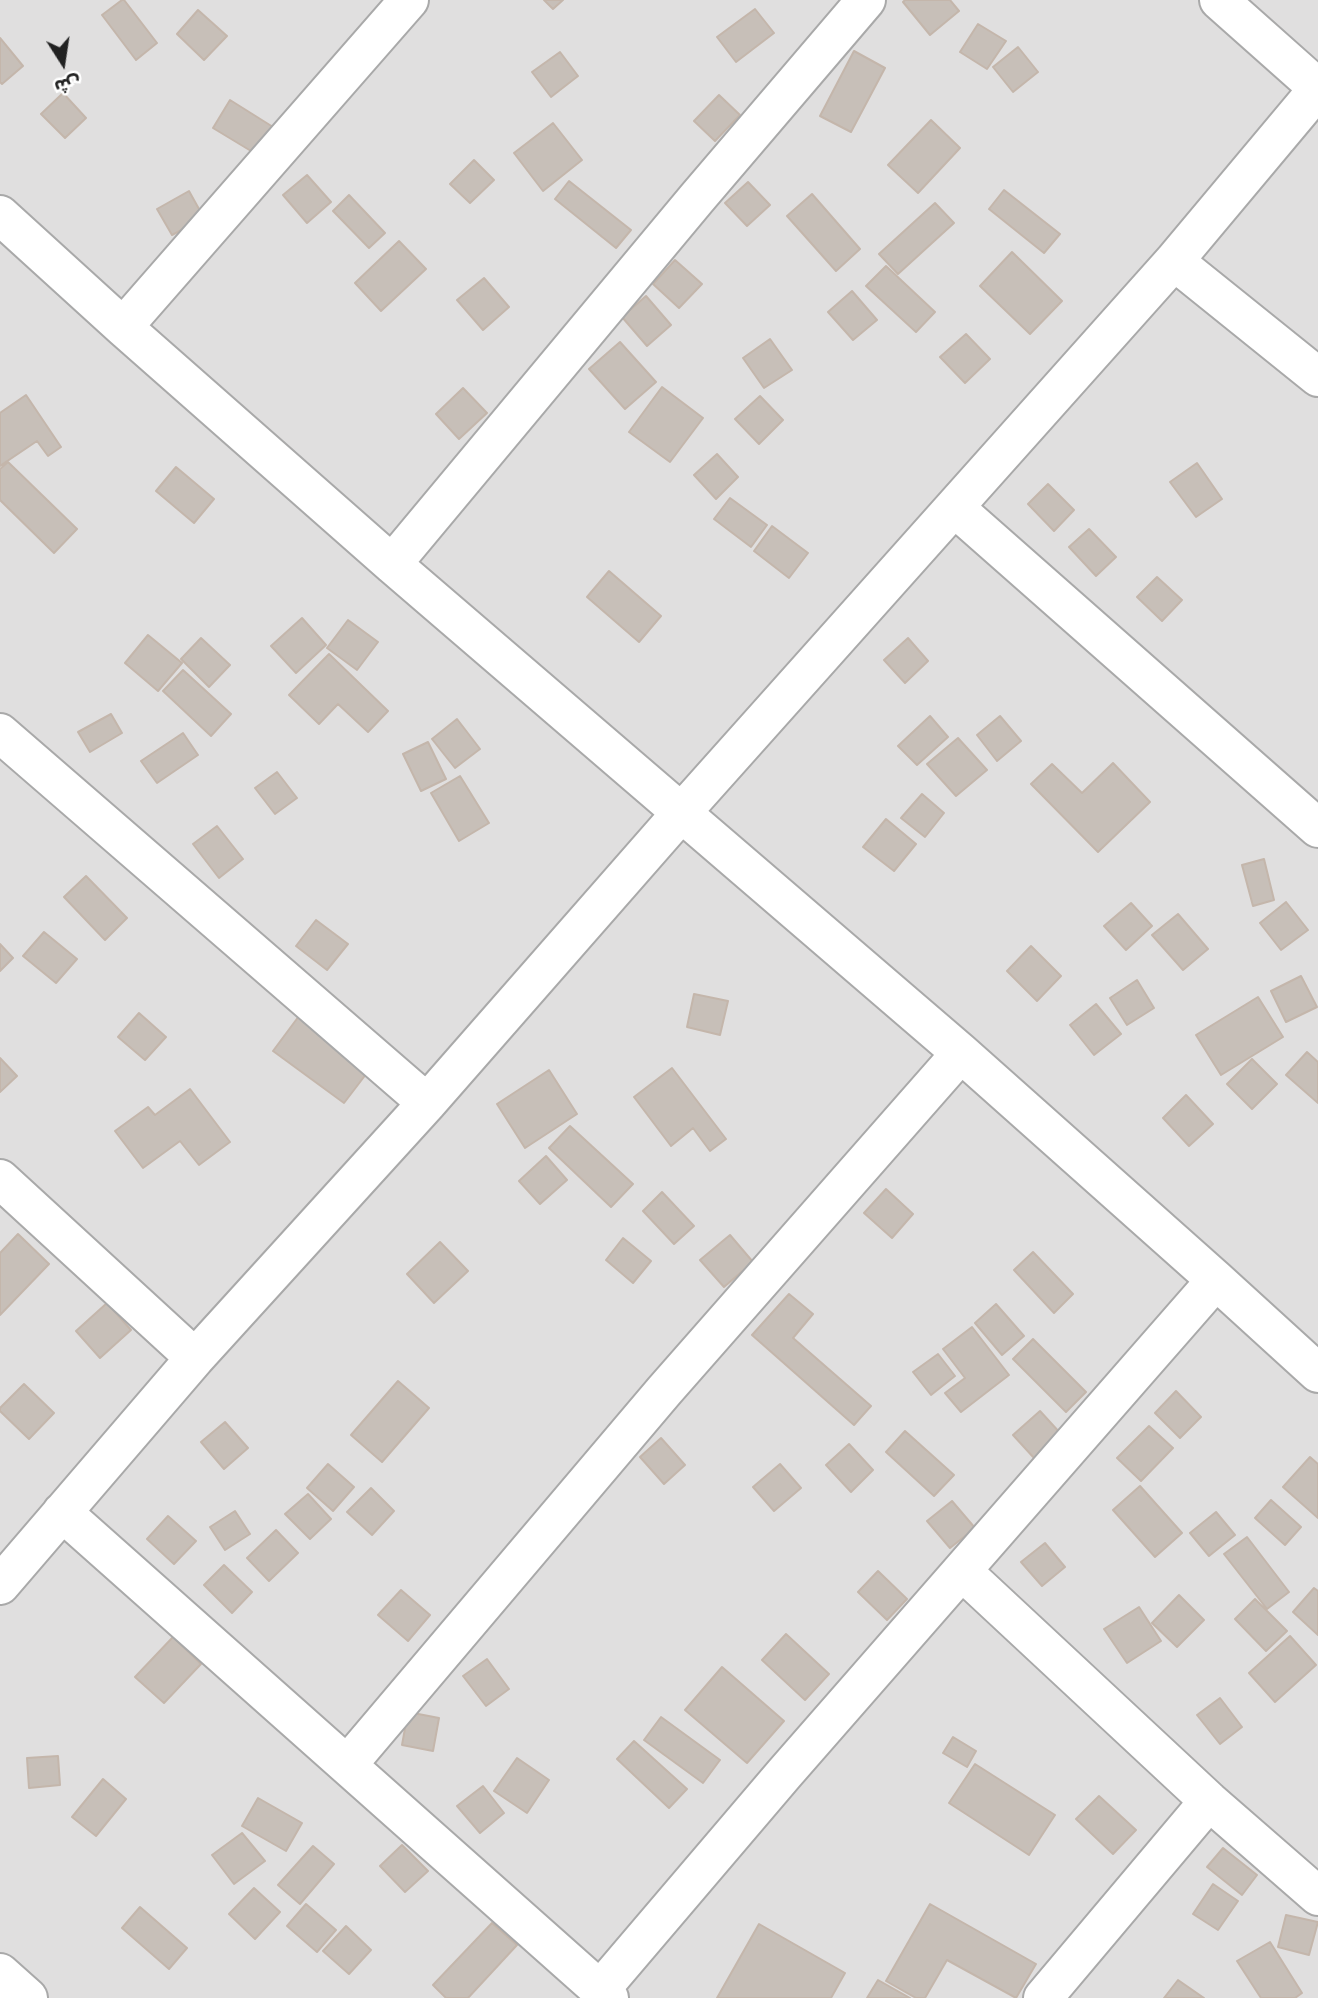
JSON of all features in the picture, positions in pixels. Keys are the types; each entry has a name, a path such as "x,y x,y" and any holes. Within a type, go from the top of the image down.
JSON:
{"street":[{"path":"392,564 696,198 866,0"},
{"path":"0,1585 195,1358 428,1103 682,812 1174,261 1318,89 1219,0"},
{"path":"123,327 393,5"},
{"path":"0,215 392,564 961,1053 1318,1373"},
{"path":"1174,261 1318,377"},
{"path":"955,508 1318,828"},
{"path":"0,733 428,1103"},
{"path":"348,1764 664,1391 961,1053"},
{"path":"0,1179 195,1358"},
{"path":"62,1512 605,1994 802,1754 1216,1280"},
{"path":"962,1571 1209,1801 1318,1896"},
{"path":"1043,1998 1209,1801"},
{"path":"0,1973 28,1998"}],"shaded area":[{"path":"0,0 1318,0 1318,1998 0,1998"}],"building":[{"path":"122,0 157,43 136,60 102,15"},
{"path":"544,0 563,0 553,9"},
{"path":"950,0 959,11 930,35 903,2"},
{"path":"755,9 774,33 736,62 717,37"},
{"path":"198,10 227,36 204,60 177,34"},
{"path":"978,24 1006,41 987,69 960,52"},
{"path":"0,38 23,66 2,84 0,82"},
{"path":"1018,47 1038,72 1013,92 993,67"},
{"path":"854,51 885,68 851,132 820,116"},
{"path":"560,52 578,76 551,97 532,72"},
{"path":"63,93 86,118 65,138 41,114"},
{"path":"719,95 740,115 715,141 694,121"},
{"path":"230,100 273,127 256,154 213,128"},
{"path":"931,120 960,148 918,193 888,165"},
{"path":"553,123 582,160 543,191 514,153"},
{"path":"474,160 494,180 470,203 450,184"},
{"path":"307,175 331,202 307,223 283,195"},
{"path":"569,181 631,230 616,248 555,199"},
{"path":"748,182 770,205 747,226 725,203"},
{"path":"1004,190 1060,234 1044,253 989,209"},
{"path":"189,191 204,218 172,235 157,209"},
{"path":"812,194 860,249 836,271 787,216"},
{"path":"349,195 385,233 369,248 333,211"},
{"path":"935,203 954,223 898,274 879,254"},
{"path":"399,241 426,269 381,311 355,283"},
{"path":"1012,252 1062,301 1030,334 980,286"},
{"path":"675,260 702,284 679,308 653,284"},
{"path":"886,266 935,312 916,332 866,286"},
{"path":"484,278 509,307 483,330 457,300"},
{"path":"852,291 877,320 853,340 828,312"},
{"path":"646,296 671,325 647,346 622,317"},
{"path":"966,334 990,359 965,383 940,357"},
{"path":"770,339 792,370 764,388 743,358"},
{"path":"620,342 656,382 625,409 589,369"},
{"path":"662,387 703,418 670,462 629,432"},
{"path":"463,388 487,413 459,439 436,414"},
{"path":"26,395 61,447 48,456 37,441 0,466 0,413"},
{"path":"760,396 783,420 759,444 735,419"},
{"path":"717,454 738,477 716,499 694,475"},
{"path":"8,462 77,529 54,553 0,500 0,469"},
{"path":"1197,463 1222,499 1196,517 1170,482"},
{"path":"176,467 214,499 194,523 156,491"},
{"path":"1048,484 1074,510 1054,531 1028,504"},
{"path":"730,498 767,525 751,547 714,519"},
{"path":"772,526 808,553 789,578 754,551"},
{"path":"1089,529 1116,557 1096,576 1069,547"},
{"path":"609,571 661,616 639,642 587,597"},
{"path":"1157,577 1182,600 1162,621 1137,597"},
{"path":"302,618 326,645 296,673 271,646"},
{"path":"348,620 378,642 357,670 327,648"},
{"path":"148,635 182,663 158,691 125,663"},
{"path":"201,638 230,665 209,687 181,659"},
{"path":"908,638 928,661 905,683 884,660"},
{"path":"329,654 388,711 368,732 338,704 319,724 289,695"},
{"path":"183,670 231,714 211,736 163,691"},
{"path":"111,714 122,733 90,752 78,732"},
{"path":"930,716 948,737 917,765 898,746"},
{"path":"1000,716 1021,741 997,761 977,735"},
{"path":"457,719 480,749 455,768 432,739"},
{"path":"183,733 198,755 157,783 141,761"},
{"path":"958,738 987,770 956,796 927,764"},
{"path":"428,742 446,779 421,791 403,754"},
{"path":"1113,763 1150,802 1098,852 1031,784 1052,764 1082,793"},
{"path":"277,772 297,798 275,814 255,788"},
{"path":"460,776 489,823 459,841 431,793"},
{"path":"922,794 944,813 925,837 901,818"},
{"path":"886,819 916,844 894,871 863,847"},
{"path":"217,826 243,859 219,878 193,844"},
{"path":"1264,859 1274,900 1253,906 1242,865"},
{"path":"86,876 127,918 105,940 64,897"},
{"path":"1286,902 1308,930 1281,950 1260,923"},
{"path":"1131,903 1152,926 1126,950 1104,926"},
{"path":"1178,914 1208,949 1183,970 1152,935"},
{"path":"316,920 348,944 327,970 296,946"},
{"path":"44,932 77,959 56,983 23,956"},
{"path":"0,944 13,958 0,971"},
{"path":"1031,946 1061,976 1037,1001 1007,971"},
{"path":"1301,976 1317,1007 1286,1022 1271,991"},
{"path":"1137,980 1154,1008 1127,1025 1110,998"},
{"path":"694,994 728,1001 720,1035 687,1027"},
{"path":"1258,997 1283,1037 1221,1075 1196,1035"},
{"path":"1096,1004 1121,1034 1094,1055 1070,1025"},
{"path":"139,1013 166,1037 145,1060 118,1037"},
{"path":"299,1016 370,1069 344,1103 273,1051"},
{"path":"1307,1052 1318,1062 1318,1103 1286,1075"},
{"path":"0,1058 17,1076 0,1092"},
{"path":"1252,1059 1277,1084 1252,1109 1227,1084"},
{"path":"672,1068 726,1139 710,1151 693,1128 671,1146 634,1097"},
{"path":"549,1070 577,1114 525,1148 497,1104"},
{"path":"190,1089 230,1142 199,1165 180,1141 143,1168 115,1131 148,1107 155,1115"},
{"path":"1186,1095 1213,1124 1189,1146 1163,1118"},
{"path":"570,1126 633,1184 611,1207 549,1148"},
{"path":"546,1156 567,1180 540,1204 519,1181"},
{"path":"886,1189 913,1214 892,1238 864,1213"},
{"path":"662,1192 694,1226 674,1244 643,1211"},
{"path":"18,1234 49,1264 0,1315 0,1253"},
{"path":"730,1235 753,1262 724,1287 700,1260"},
{"path":"623,1238 651,1261 633,1283 606,1260"},
{"path":"440,1242 468,1271 434,1303 407,1274"},
{"path":"1033,1252 1073,1294 1054,1313 1014,1270"},
{"path":"789,1294 813,1314 793,1338 871,1406 854,1425 752,1335"},
{"path":"107,1303 131,1330 100,1358 76,1331"},
{"path":"996,1304 1024,1336 1002,1355 975,1323"},
{"path":"972,1327 1009,1375 961,1412 945,1393 965,1378 943,1349"},
{"path":"1033,1339 1086,1392 1066,1412 1013,1359"},
{"path":"938,1354 955,1376 931,1395 913,1372"},
{"path":"398,1381 429,1408 382,1462 351,1435"},
{"path":"24,1384 54,1413 29,1439 0,1411"},
{"path":"1176,1391 1201,1417 1180,1438 1155,1413"},
{"path":"1040,1411 1061,1434 1034,1458 1013,1435"},
{"path":"225,1422 248,1448 224,1469 201,1442"},
{"path":"1149,1426 1173,1448 1141,1481 1117,1458"},
{"path":"905,1431 954,1475 934,1496 886,1452"},
{"path":"661,1438 685,1465 664,1484 640,1457"},
{"path":"849,1444 873,1470 851,1492 826,1465"},
{"path":"1310,1457 1318,1464 1318,1518 1283,1487"},
{"path":"328,1464 354,1487 333,1511 307,1488"},
{"path":"780,1464 801,1488 774,1511 753,1487"},
{"path":"1140,1486 1182,1533 1155,1557 1113,1510"},
{"path":"371,1488 394,1511 372,1535 347,1512"},
{"path":"308,1494 331,1519 310,1539 285,1514"},
{"path":"1271,1500 1301,1527 1285,1545 1255,1518"},
{"path":"952,1501 975,1528 950,1548 927,1521"},
{"path":"235,1511 250,1534 225,1550 210,1527"},
{"path":"1216,1512 1235,1535 1209,1556 1190,1533"},
{"path":"168,1516 196,1541 174,1564 147,1539"},
{"path":"276,1530 298,1553 269,1581 247,1558"},
{"path":"1247,1537 1289,1592 1267,1609 1224,1554"},
{"path":"1045,1543 1065,1567 1042,1586 1021,1562"},
{"path":"224,1565 252,1592 232,1613 204,1585"},
{"path":"878,1571 907,1599 887,1620 858,1592"},
{"path":"1314,1588 1318,1591 1318,1635 1293,1612"},
{"path":"401,1590 430,1615 408,1641 378,1615"},
{"path":"1179,1595 1204,1620 1177,1647 1152,1623"},
{"path":"1255,1599 1287,1631 1266,1651 1235,1619"},
{"path":"1139,1607 1161,1641 1127,1663 1104,1629"},
{"path":"786,1634 829,1674 805,1700 762,1660"},
{"path":"1290,1636 1316,1665 1275,1702 1249,1673"},
{"path":"173,1637 201,1664 164,1703 135,1677"},
{"path":"487,1659 509,1689 486,1706 463,1676"},
{"path":"722,1667 784,1721 747,1763 685,1710"},
{"path":"1220,1698 1242,1727 1220,1744 1197,1715"},
{"path":"408,1712 439,1718 433,1751 402,1745"},
{"path":"661,1717 720,1760 703,1783 644,1740"},
{"path":"953,1737 976,1751 967,1767 943,1753"},
{"path":"634,1741 687,1789 669,1808 617,1759"},
{"path":"58,1756 60,1785 29,1788 27,1758"},
{"path":"517,1758 549,1780 527,1813 494,1791"},
{"path":"975,1764 1055,1815 1029,1855 949,1803"},
{"path":"103,1779 126,1799 96,1836 72,1817"},
{"path":"483,1786 504,1813 480,1833 457,1806"},
{"path":"1099,1796 1136,1830 1113,1854 1076,1819"},
{"path":"258,1798 302,1823 286,1851 242,1826"},
{"path":"242,1833 265,1861 234,1884 212,1855"},
{"path":"402,1845 428,1871 405,1892 380,1866"},
{"path":"313,1846 334,1864 300,1904 278,1885"},
{"path":"1223,1848 1257,1875 1242,1895 1207,1867"},
{"path":"1213,1884 1238,1901 1218,1930 1193,1914"},
{"path":"254,1888 280,1912 255,1939 229,1914"},
{"path":"306,1904 336,1930 317,1952 287,1926"},
{"path":"930,1904 1036,1964 1016,1998 947,1960 925,1998 916,1998 886,1981"},
{"path":"140,1907 187,1948 169,1969 122,1928"},
{"path":"1286,1915 1318,1922 1309,1955 1278,1947"},
{"path":"492,1923 517,1945 468,1998 446,1998 433,1985"},
{"path":"759,1924 845,1973 831,1998 717,1998"},
{"path":"346,1926 371,1950 349,1974 323,1951"},
{"path":"1270,1942 1302,1993 1295,1998 1261,1998 1237,1961"},
{"path":"878,1980 910,1998 867,1998"},
{"path":"1178,1980 1204,1998 1164,1998"}]}
